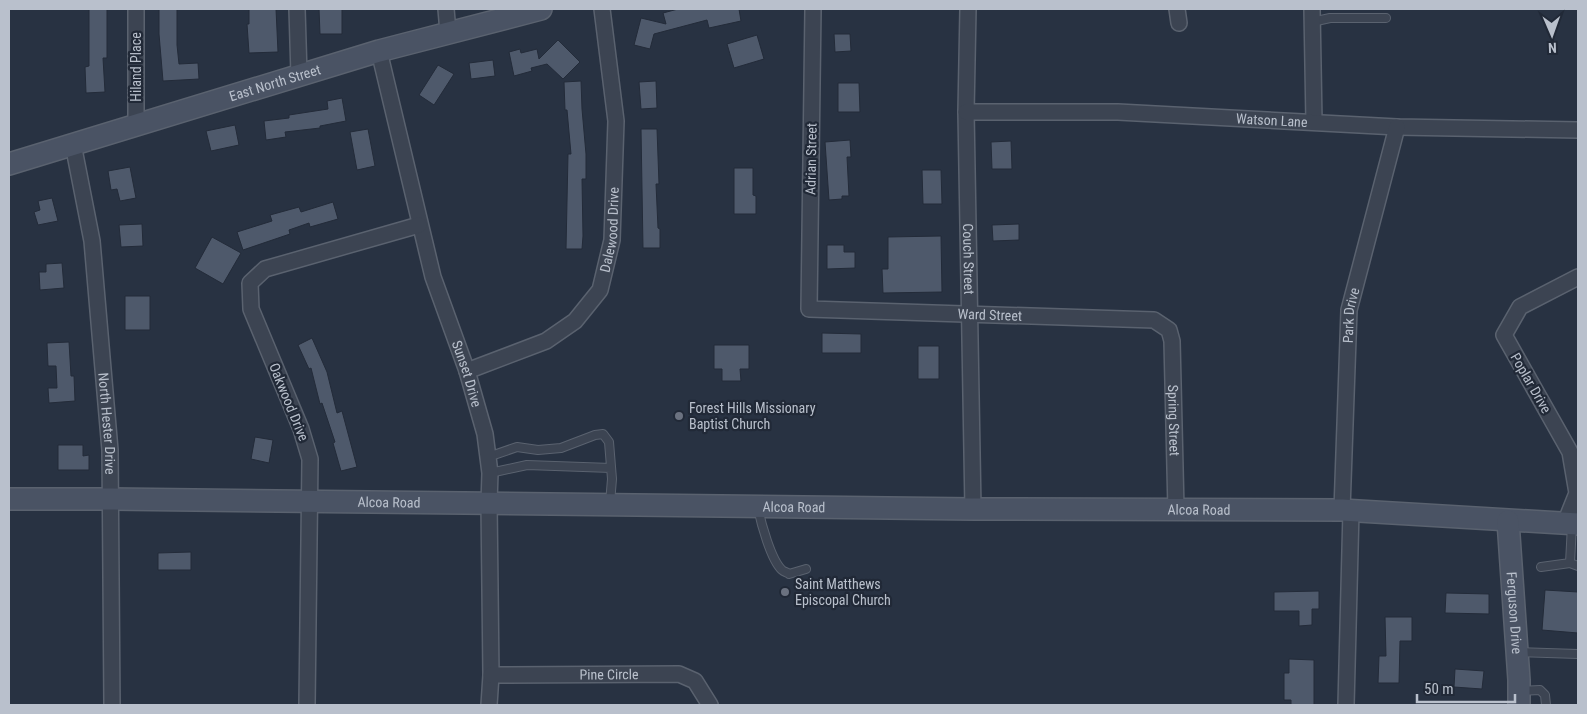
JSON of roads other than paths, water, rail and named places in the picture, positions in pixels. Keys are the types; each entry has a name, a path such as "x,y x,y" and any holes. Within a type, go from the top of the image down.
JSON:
{"main road":[{"name":"East North Street","path":"9,164 379,51 541,9"},
{"name":"Alcoa Road","path":"9,499 973,509 1347,510 1572,524"},
{"name":"Ferguson Drive","path":"1508,520 1519,698"}],"street":[{"name":"Hiland Place","path":"136,9 136,126"},
{"path":"297,9 299,75"},
{"path":"446,9 448,32"},
{"name":"Dalewood Drive","path":"467,371 546,341 575,321 600,290 612,240 616,121 602,9"},
{"name":"Adrian Street","path":"809,309 813,9"},
{"name":"Couch Street","path":"968,9 966,112 973,509"},
{"path":"1312,15 1314,122"},
{"name":"Sunset Drive","path":"379,51 419,225 433,277 467,371 485,434 490,473 491,675 489,705"},
{"name":"Watson Lane","path":"966,112 1118,112 1397,127 1578,130"},
{"name":"Park Drive","path":"1346,705 1349,310 1397,127"},
{"name":"North Hester Drive","path":"73,144 92,241 110,450 112,499 112,705"},
{"name":"Oakwood Drive","path":"307,705 310,459 301,429 251,309 250,283 265,268 419,225"},
{"name":"Poplar Drive","path":"1572,524 1578,493 1570,452 1504,335 1520,307 1578,276"},
{"name":"Ward Street","path":"809,309 1154,320 1168,330"},
{"name":"Spring Street","path":"1168,330 1172,341 1176,510"},
{"name":"Pine Circle","path":"491,675 678,674 695,681 710,705"}],"lane":[{"path":"1312,15 1330,18 1386,18"},
{"path":"488,457 518,447 538,450 561,448 595,435 603,434 609,442 611,468 609,505"},
{"path":"490,473 527,465 611,468"},
{"path":"757,506 761,526 781,570 789,574 806,569"},
{"path":"1541,566 1574,564 1572,524"},
{"path":"1517,652 1578,654"},
{"path":"1519,698 1540,690 1545,695 1546,705"}],"place":[{"name":"Forest Hills Missionary Baptist Church","path":"679,416"},
{"name":"Saint Matthews Episcopal Church","path":"785,592"}]}
